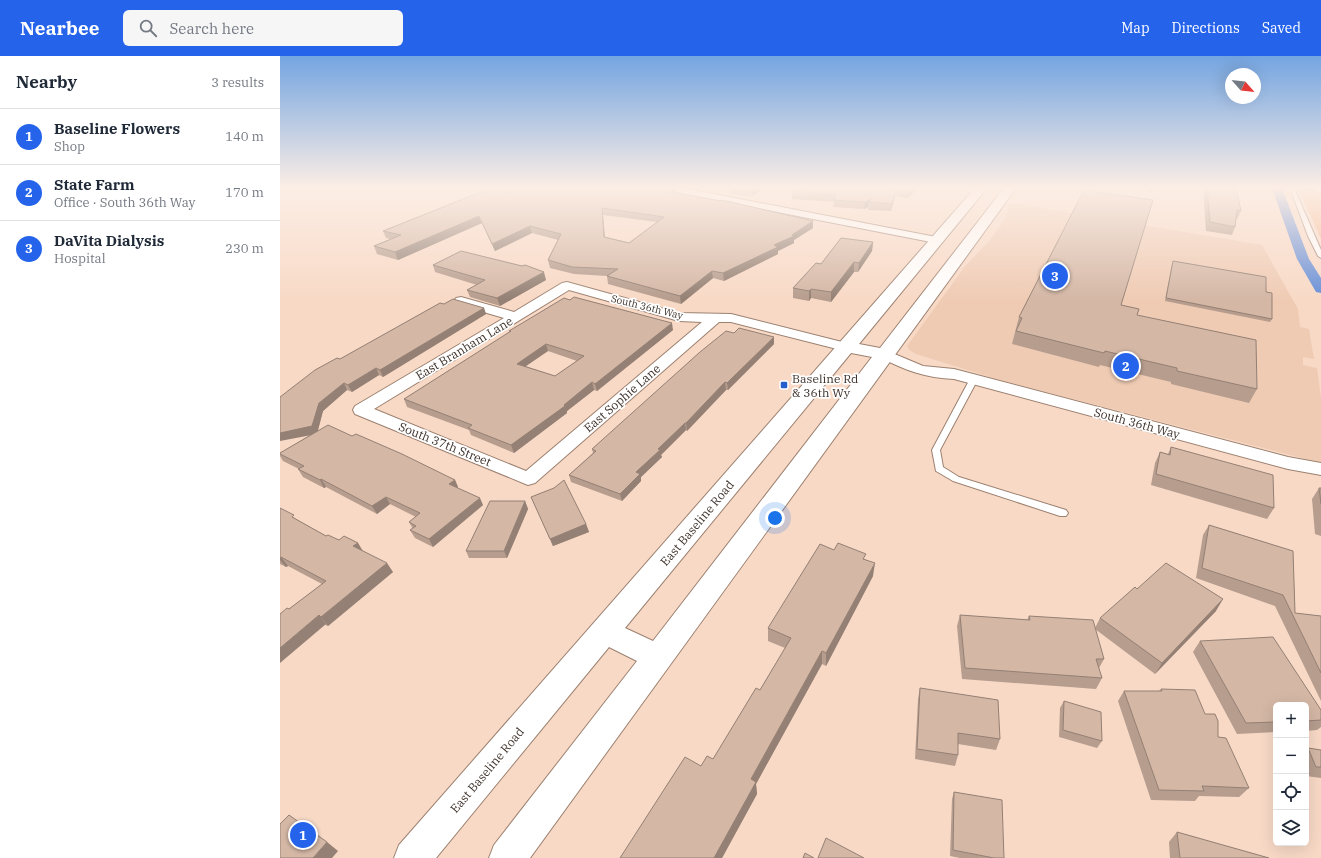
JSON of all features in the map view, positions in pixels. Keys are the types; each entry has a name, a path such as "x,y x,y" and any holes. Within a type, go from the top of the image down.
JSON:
{"main road":[{"name":"East Baseline Road","path":"412,858 949,225"},
{"path":"507,858 982,225"},
{"path":"936,240 967,246"},
{"path":"845,347 885,354"},
{"path":"605,632 658,657"}],"street":[{"path":"861,225 936,240"},
{"name":"South 36th Way","path":"567,286 679,317 731,318 845,347"},
{"name":"East Branham Lane","path":"361,410 567,286"},
{"path":"458,300 516,317"},
{"name":"East Sophie Lane","path":"528,479 716,317"},
{"name":"South 36th Way","path":"885,354 907,366 937,374 954,374 1288,463 1321,469"},
{"name":"South 37th Street","path":"361,410 528,479"}],"lane":[{"path":"1307,225 1321,256"},
{"path":"974,380 936,450 939,470 956,479 1063,513"}],"shaded area":[{"path":"1001,225 1145,225 1262,245 1298,309 1300,327 1309,329 1314,359 1303,357 1303,365 1317,368 1321,397 1321,463 1003,381 916,354 909,350 907,346 966,265 990,240"},
{"path":"1315,225 1321,225 1321,239"}],"building":[{"path":"397,225 457,225 395,252 374,246 401,235 383,231"},
{"path":"483,225 603,225 604,237 629,243 653,225 806,225 792,235 794,236 774,245 778,247 723,273 712,271 680,296 607,276 618,269 572,267 548,260 561,234 530,226 492,244"},
{"path":"1066,225 1145,225 1121,305 1139,309 1137,315 1256,340 1257,389 1177,371 1177,368 1105,351 1104,353 1016,331 1022,318 1019,317"},
{"path":"841,238 873,242 859,263 854,262 831,292 811,289 809,291 793,288 816,263 821,264"},
{"path":"461,251 522,266 525,265 544,272 497,298 467,290 485,280 433,265"},
{"path":"1173,261 1266,277 1266,292 1272,293 1272,319 1166,298"},
{"path":"574,297 672,323 595,384 592,382 564,405 565,406 511,445 468,428 472,425 404,399 511,331 509,331 564,298 570,300","holes":["546,344 584,356 555,376 517,364"]},
{"path":"453,299 484,308 380,370 376,368 348,385 344,383 319,403 312,426 280,433 280,397 315,370 337,358 340,359 440,303 444,304"},
{"path":"739,328 774,337 727,383 725,382 686,423 658,449 660,450 636,472 640,474 620,494 569,475 596,451 592,449 700,352 726,331 734,333"},
{"path":"328,425 352,436 356,434 402,454 455,480 449,484 480,498 429,539 410,530 416,526 409,522 420,513 386,497 372,506 321,479 320,480 298,469 304,466 280,454"},
{"path":"1171,447 1273,475 1274,508 1156,474 1160,452 1170,455"},
{"path":"564,480 586,524 550,539 531,497 554,488"},
{"path":"1319,488 1321,488 1321,504"},
{"path":"490,501 525,501 504,551 466,551"},
{"path":"280,508 294,515 292,517 326,536 328,535 339,540 344,536 358,543 353,546 387,563 321,617 319,615 280,648 280,614 326,581 281,557 280,558"},
{"path":"1209,525 1293,551 1295,613 1321,616 1321,673 1283,595 1202,568"},
{"path":"838,543 866,554 863,559 875,563 826,653 822,651 751,779 756,782 714,858 620,858 685,757 701,766 707,756 713,759 756,688 760,690 791,638 768,628 820,544 834,550"},
{"path":"1166,563 1223,599 1162,663 1100,618 1135,587 1137,589"},
{"path":"960,615 1030,620 1029,616 1093,620 1104,659 1096,659 1102,678 965,668"},
{"path":"1273,637 1321,710 1321,720 1309,721 1309,702 1273,702 1273,722 1246,723 1200,641"},
{"path":"920,688 998,700 1000,739 958,733 958,755 917,749"},
{"path":"1161,689 1195,690 1205,714 1215,714 1218,721 1218,737 1226,738 1249,788 1202,786 1204,791 1159,790 1124,691 1162,691"},
{"path":"1064,701 1101,712 1102,741 1063,730"},
{"path":"1309,748 1321,750 1321,767 1316,767"},
{"path":"954,792 1002,800 1004,858 994,858 953,850"},
{"path":"289,815 327,842 313,858 280,858 280,824"},
{"path":"1177,832 1269,858 1180,858"},
{"path":"826,838 864,858 818,858"},
{"path":"805,853 814,858 803,858"}],"waterway":[{"path":"1291,225 1303,259 1321,289"}],"place":[{"name":"DaVita Dialysis","path":"1055,276"},
{"name":"State Farm","path":"1126,366"},
{"name":"Baseline Rd & 36th Wy","path":"784,385"},
{"name":"Baseline Flowers","path":"303,835"}]}
